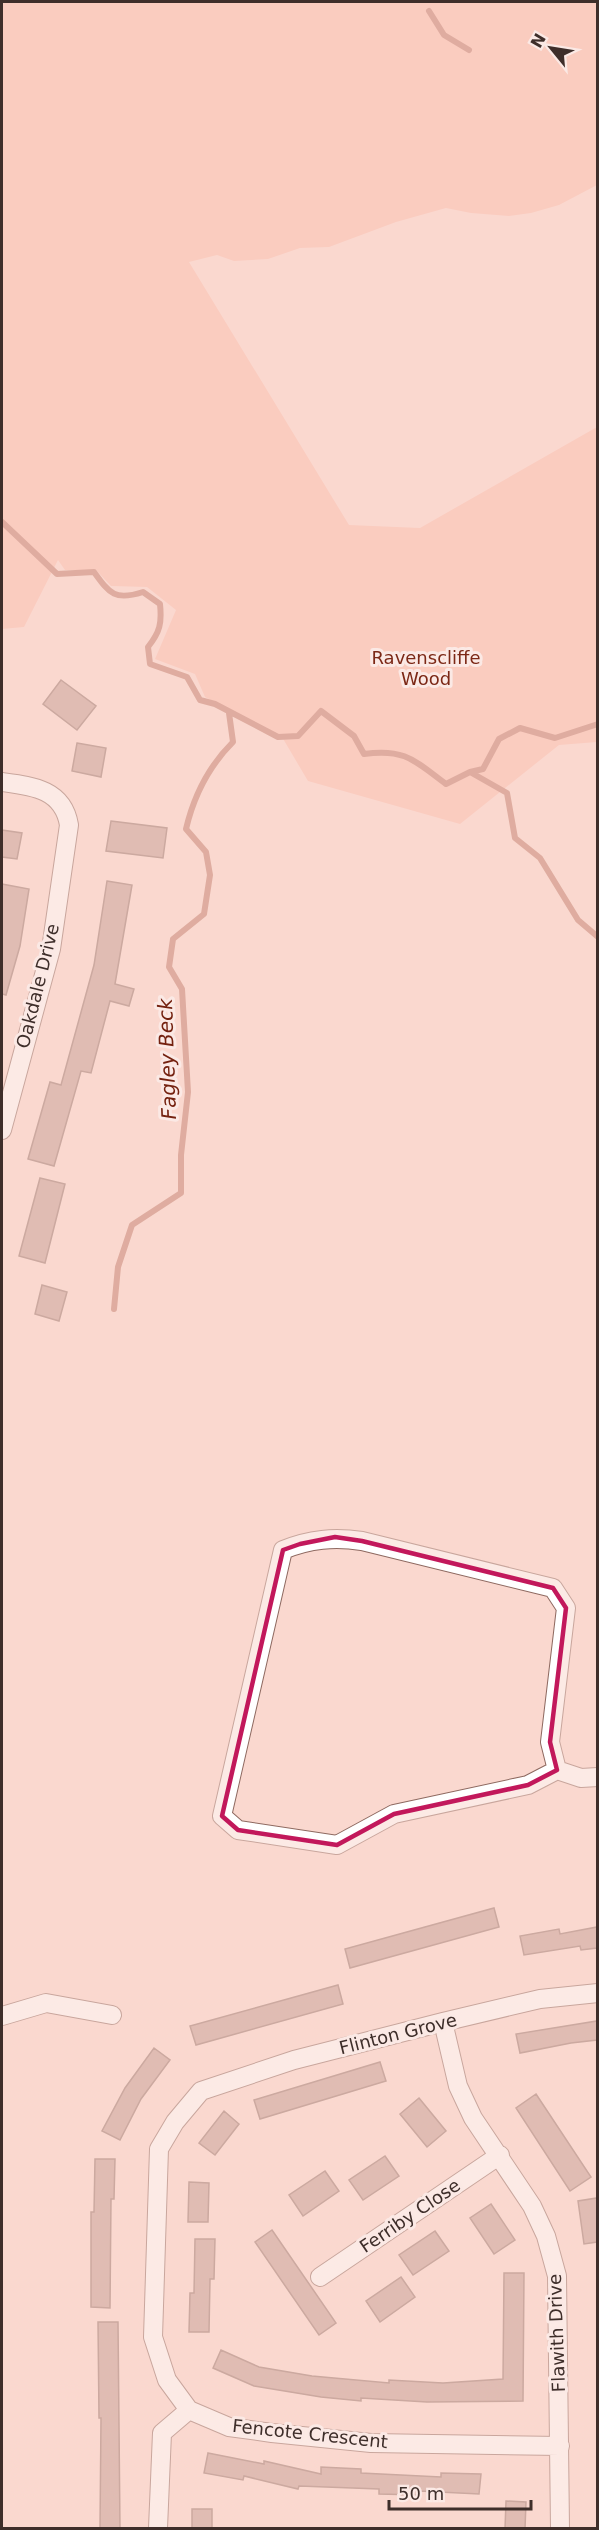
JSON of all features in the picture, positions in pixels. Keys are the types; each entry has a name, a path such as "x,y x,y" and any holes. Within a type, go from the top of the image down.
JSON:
{"street":[{"name":"Oakdale Drive","path":"2,782 40,788 49,792 63,806 69,825 51,949 9,1071 2,1130"},
{"path":"557,1770 550,1742 566,1608 553,1588 362,1541 335,1537 300,1544 283,1551 222,1816 238,1830 337,1845 394,1814 528,1785 557,1770 581,1779 597,1777"},
{"name":"Flinton Grove","path":"189,2410 167,2380 153,2337 159,2149 175,2122 201,2091 294,2060 443,2022 540,1999 597,1993"},
{"path":"2,2016 46,2003 112,2015"},
{"name":"Flawith Drive","path":"443,2022 458,2086 473,2118 500,2155 532,2206 546,2236 557,2276 560,2529"},
{"name":"Ferriby Close","path":"320,2277 500,2155"},
{"path":"158,2529 162,2433 189,2410"},
{"name":"Fencote Crescent","path":"189,2410 229,2427 370,2443 560,2446"}],"highlighted area":[{"path":"335,1537 362,1541 553,1588 566,1608 550,1742 557,1770 528,1785 394,1814 337,1845 238,1830 222,1816 283,1550 300,1544"}],"green space":[{"name":"Ravenscliffe Wood","path":"2,2 597,2 597,185 559,205 531,213 509,216 471,213 446,208 396,222 329,247 300,248 268,259 234,261 217,255 189,262 349,525 420,528 597,427 597,742 559,745 460,824 308,781 282,737 205,697 195,674 155,659 176,610 147,587 111,586 96,570 65,570 58,560 24,627 2,629"}],"building":[{"path":"61,680 96,706 77,730 43,704"},
{"path":"77,743 106,748 101,777 72,771"},
{"path":"111,821 167,828 163,858 106,851"},
{"path":"2,830 22,833 17,859 2,857"},
{"path":"107,881 132,885 115,984 134,989 129,1006 110,1001 91,1073 81,1071 54,1166 28,1159 50,1082 61,1085 94,965"},
{"path":"2,884 29,889 20,946 6,995 2,994"},
{"path":"40,1178 65,1184 45,1263 19,1256"},
{"path":"42,1285 67,1292 59,1321 35,1314"},
{"path":"494,1908 499,1927 350,1968 345,1949"},
{"path":"597,1927 597,1948 581,1950 580,1946 524,1955 520,1936 559,1929 560,1934"},
{"path":"338,1985 343,2004 196,2045 190,2026"},
{"path":"597,2021 597,2040 520,2053 516,2034"},
{"path":"154,2048 170,2060 141,2099 120,2140 102,2131 125,2088"},
{"path":"380,2062 386,2081 260,2119 254,2100"},
{"path":"536,2094 591,2177 570,2191 516,2108"},
{"path":"419,2098 446,2131 427,2147 400,2114"},
{"path":"224,2111 239,2124 215,2155 199,2143"},
{"path":"385,2156 399,2176 363,2200 349,2180"},
{"path":"95,2159 115,2159 114,2199 111,2199 110,2308 91,2307 91,2212 94,2212"},
{"path":"325,2171 339,2191 303,2216 289,2195"},
{"path":"189,2182 209,2183 208,2222 188,2222"},
{"path":"597,2198 597,2242 584,2244 578,2201"},
{"path":"491,2204 515,2240 494,2254 470,2218"},
{"path":"272,2230 336,2323 319,2335 255,2242"},
{"path":"435,2231 449,2251 413,2275 399,2255"},
{"path":"195,2239 215,2239 214,2279 210,2279 209,2332 189,2332 190,2293 194,2293"},
{"path":"504,2273 524,2273 523,2401 427,2402 361,2398 361,2401 321,2397 254,2386 213,2368 221,2350 259,2367 312,2376 389,2383 389,2380 443,2383 503,2379"},
{"path":"401,2277 415,2297 380,2322 366,2301"},
{"path":"98,2322 118,2322 120,2529 100,2529 101,2418 99,2418"},
{"path":"208,2453 264,2464 264,2461 321,2474 321,2467 361,2469 361,2473 441,2477 441,2473 481,2474 479,2494 419,2491 418,2495 379,2494 379,2489 299,2486 298,2489 244,2476 243,2480 204,2473"},
{"path":"506,2501 526,2502 525,2529 505,2529"},
{"path":"192,2509 212,2509 212,2529 192,2529"}],"waterway":[{"path":"429,11 444,35 469,50"},
{"name":"Fagley Beck","path":"2,522 57,574 94,572 104,586 114,594 126,596 143,592 160,604 159,627 148,647 150,664 187,677 200,700 215,704 278,737 298,736 321,711 354,736 364,754 390,753 409,758 446,784 470,772 507,793 515,838 540,858 578,920 598,937"},
{"name":"Fagley Beck","path":"114,1309 118,1267 132,1225 181,1193 181,1155 188,1092 182,989 169,967 173,939 204,914 210,875 206,852 186,829 203,782 216,761 233,742 229,713"},
{"name":"Fagley Beck","path":"470,772 483,769 499,739 520,728 555,738 598,724"}]}
